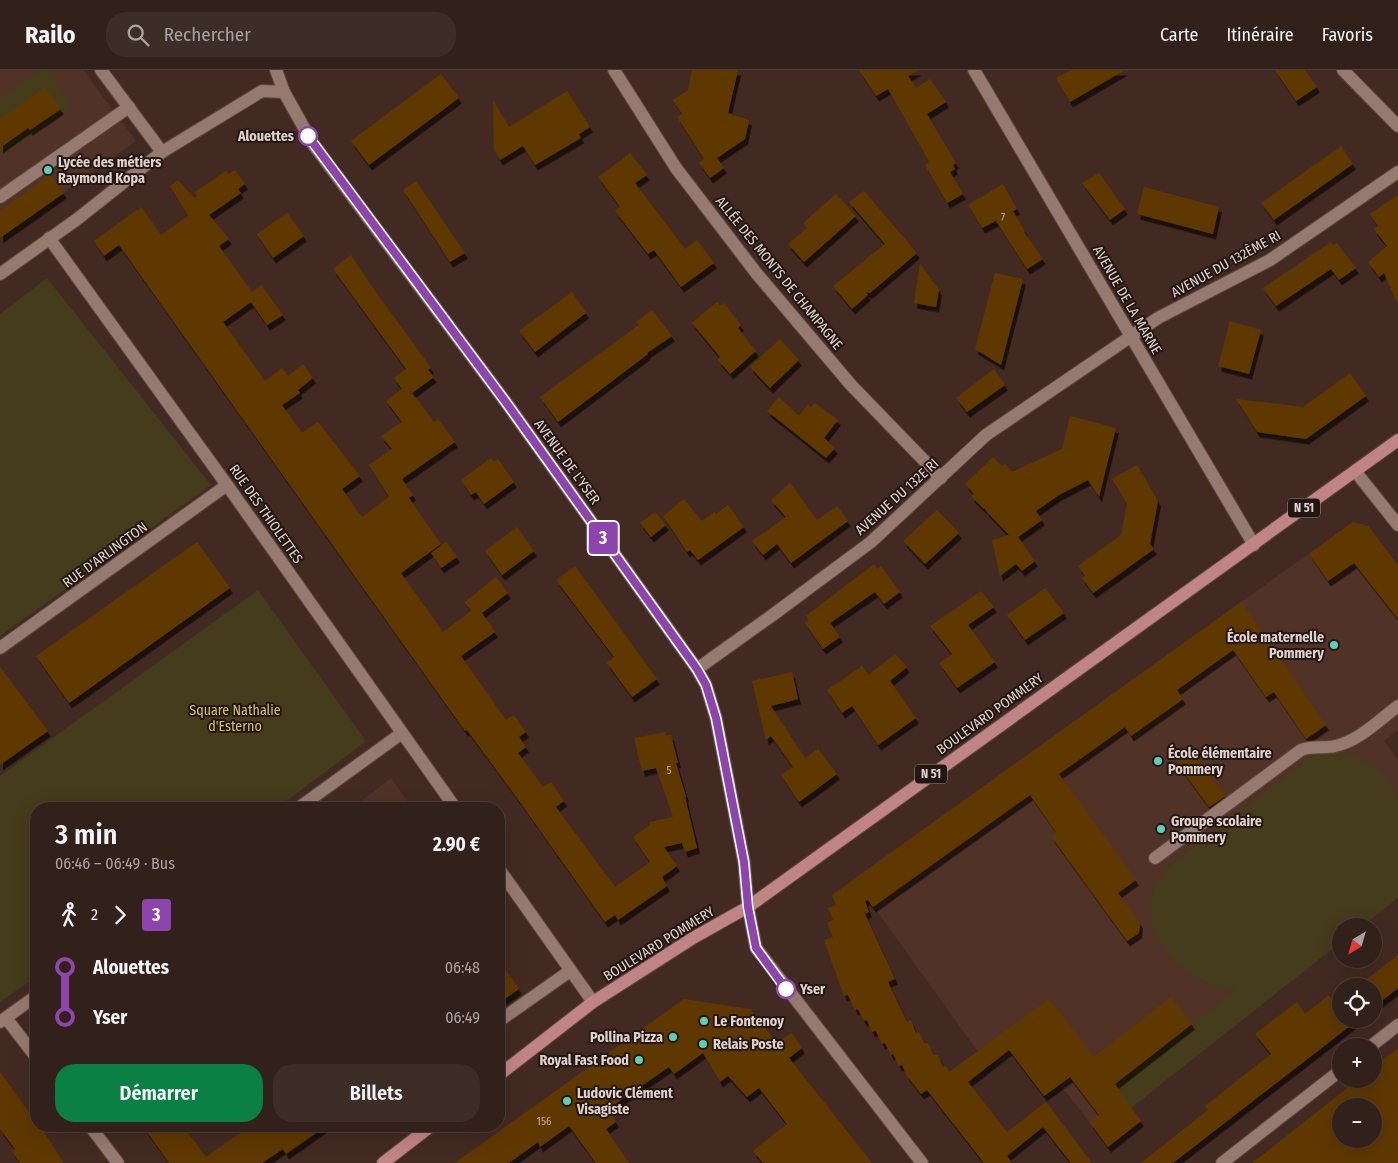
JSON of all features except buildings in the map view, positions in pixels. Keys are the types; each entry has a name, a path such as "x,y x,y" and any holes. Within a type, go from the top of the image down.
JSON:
{"main road":[{"name":"BOULEVARD POMMERY","path":"505,1069 593,1002 693,938 748,907 1398,440"},
{"path":"387,1162 424,1132"}],"street":[{"path":"101,70 162,152"},
{"name":"AVENUE DE L'YSER","path":"276,70 284,92 313,144 505,401 697,669 706,685 716,718 744,862 748,907 756,948 916,1161"},
{"name":"ALLÉE DES MONTS DE CHAMPAGNE","path":"614,70 676,168 757,274 851,385 941,478"},
{"name":"AVENUE DE LA MARNE","path":"974,70 1254,545"},
{"path":"1343,70 1398,126"},
{"path":"0,274 76,220 162,152 262,91 284,92"},
{"path":"0,197 129,107"},
{"name":"AVENUE DU 132ÈME RI","path":"1116,346 1158,318 1270,260 1398,172"},
{"name":"RUE DES THIOLETTES","path":"49,238 227,485 451,802"},
{"name":"AVENUE DU 132E RI","path":"697,669 871,542 986,435 1116,346"},
{"path":"1355,472 1398,525"},
{"name":"RUE D'ARLINGTON","path":"0,648 227,485"},
{"path":"1155,858 1301,750 1310,746 1335,747 1354,739 1398,706"},
{"path":"307,802 402,733"},
{"path":"505,878 593,1002"},
{"path":"505,1017 570,971"},
{"path":"30,1000 3,1020 30,1050"},
{"path":"1382,1038 1398,1026"},
{"path":"1222,1163 1332,1077"},
{"path":"95,1132 118,1163"}],"shaded area":[{"name":"Lycée des métiers Raymond Kopa","path":"0,70 83,70 136,141 0,238"},
{"name":"Groupe scolaire Pommery","path":"1353,522 1398,565 1398,730 1384,741 1398,760 1398,898 1372,918 1332,918 1332,949 1098,1133 1014,1025 978,1052 854,879"},
{"path":"391,778 408,802 360,802"}],"green space":[{"path":"40,70 46,70 71,104 71,109 0,156 0,149 28,128 30,130 60,109 45,88 0,119 0,98"},
{"path":"47,278 211,485 0,636 0,314"},
{"name":"Square Nathalie d'Esterno","path":"258,590 366,741 285,802 30,802 30,981 0,1002 0,776"},
{"path":"1338,751 1355,756 1373,766 1389,782 1398,801 1398,898 1372,918 1332,918 1332,949 1131,1108 1116,1086 1237,988 1214,986 1204,982 1187,971 1169,955 1156,935 1150,912 1150,900 1157,882 1169,866 1312,756"}],"bus line":[{"name":"3","path":"308,136 505,401 697,669 706,685 716,718 744,862 748,907 756,948 786,989"}],"place":[{"name":"Alouettes","path":"308,136"},
{"name":"Lycée des métiers Raymond Kopa","path":"48,170"},
{"name":"École maternelle Pommery","path":"1334,645"},
{"name":"École élémentaire Pommery","path":"1158,761"},
{"name":"Groupe scolaire Pommery","path":"1161,829"},
{"name":"Yser","path":"786,989"},
{"name":"Le Fontenoy","path":"704,1021"},
{"name":"Pollina Pizza","path":"673,1037"},
{"name":"Relais Poste","path":"703,1044"},
{"name":"Royal Fast Food","path":"639,1060"},
{"name":"Ludovic Clément Visagiste","path":"567,1101"}]}
